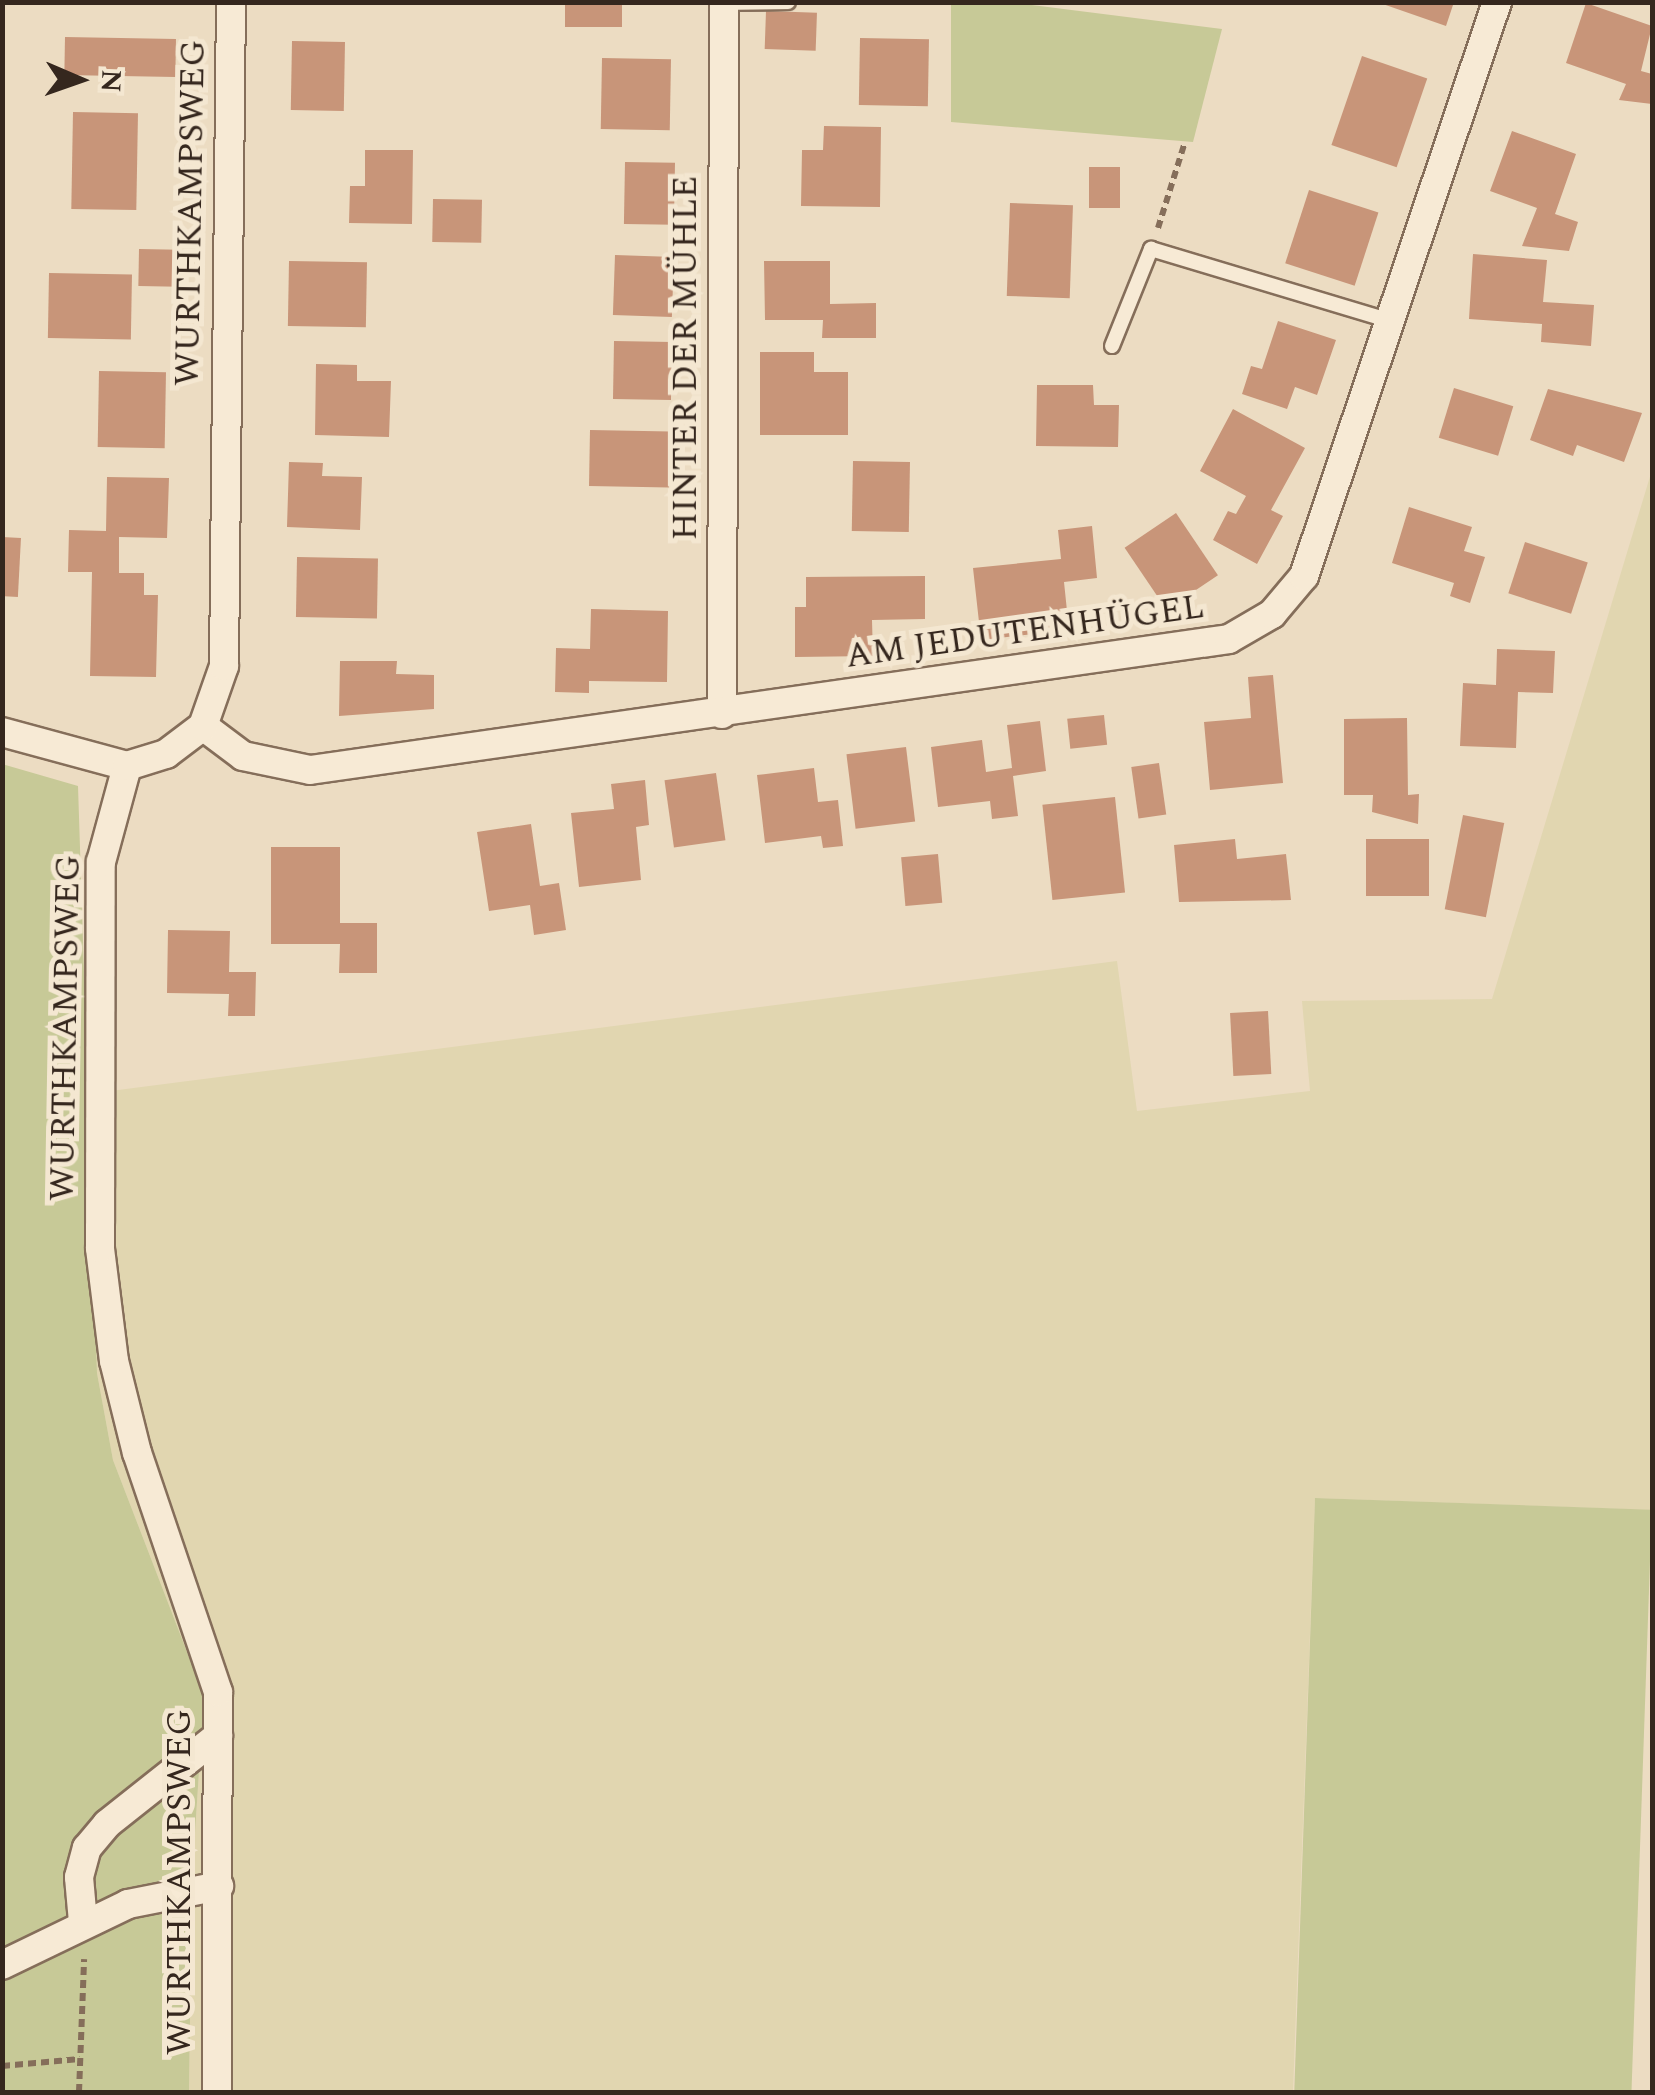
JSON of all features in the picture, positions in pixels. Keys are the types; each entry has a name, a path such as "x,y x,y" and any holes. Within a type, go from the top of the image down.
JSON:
{"street":[{"name":"WURTHKAMPSWEG","path":"203,726 224,666 231,2"},
{"name":"AM JEDUTENHÜGEL","path":"203,726 244,756 310,770 1196,647 1258,623 1304,576 1497,2"},
{"name":"HINTER DER MÜHLE","path":"722,714 724,3"},
{"path":"2,732 127,766 166,754 203,726"},
{"name":"WURTHKAMPSWEG","path":"127,766 102,862 100,1248 114,1361 137,1453 218,1692 217,2092"},
{"path":"83,1922 79,1877 87,1848 107,1824 218,1736"},
{"path":"2,1965 83,1922 128,1904 218,1886"}],"lane":[{"path":"724,3 788,2"},
{"path":"1112,346 1151,249 1387,320"}],"path":[{"path":"1151,249 1185,142"},
{"path":"79,2092 83,1922"},
{"path":"2,2066 80,2060"}],"shaded area":[{"path":"1652,470 1652,1510 1315,1498 1293,2092 189,2092 192,1878 204,1696 113,1460 97,1373 87,1094 1117,961 1137,1111 1310,1091 1302,1001 1492,999"}],"green space":[{"path":"951,3 1016,3 1222,29 1193,142 951,122"},
{"path":"2,764 78,786 97,1373 113,1460 204,1696 192,1878 189,2092 3,2092"},
{"path":"1315,1498 1652,1510 1631,2092 1294,2092"}],"building":[{"path":"565,2 622,2 622,27 565,27"},
{"path":"1377,2 1454,2 1446,26"},
{"path":"1586,3 1652,26 1641,71 1652,74 1652,104 1619,100 1626,84 1566,63"},
{"path":"766,11 817,13 816,51 765,49"},
{"path":"65,37 176,39 175,77 64,75"},
{"path":"860,38 929,39 928,106 859,105"},
{"path":"292,41 345,42 344,111 291,110"},
{"path":"1362,56 1427,78 1397,167 1331,145"},
{"path":"602,58 671,59 670,130 601,129"},
{"path":"73,112 138,113 136,210 71,209"},
{"path":"824,126 881,127 880,207 801,206 802,150 823,150"},
{"path":"1512,131 1576,154 1555,214 1578,222 1569,251 1522,246 1537,208 1490,191"},
{"path":"365,150 413,150 412,224 349,223 350,186 365,186"},
{"path":"625,162 675,163 674,225 624,224"},
{"path":"1089,167 1120,167 1120,208 1089,208"},
{"path":"1309,190 1378,213 1355,286 1285,263"},
{"path":"433,199 482,200 481,243 432,242"},
{"path":"1010,203 1073,205 1070,298 1007,296"},
{"path":"139,249 179,250 178,287 138,286"},
{"path":"1473,254 1547,260 1543,302 1594,305 1591,346 1541,342 1542,324 1469,319"},
{"path":"615,255 674,257 672,317 613,315"},
{"path":"289,261 367,262 366,327 288,326"},
{"path":"764,261 830,261 830,304 876,303 876,338 822,338 823,320 765,320"},
{"path":"49,273 132,274 131,339 48,338"},
{"path":"1278,321 1336,340 1317,395 1295,387 1287,409 1242,394 1251,366 1262,369"},
{"path":"614,341 672,342 671,400 613,399"},
{"path":"760,352 814,352 814,372 848,372 848,435 760,435"},
{"path":"316,364 357,365 357,381 391,381 389,437 315,435"},
{"path":"99,371 166,372 165,448 98,447"},
{"path":"1037,385 1093,385 1094,405 1119,405 1118,447 1036,446"},
{"path":"1454,388 1513,406 1498,456 1439,438"},
{"path":"1548,389 1642,413 1624,462 1577,445 1573,456 1530,440"},
{"path":"1233,409 1305,448 1271,510 1283,516 1257,564 1213,540 1228,511 1236,514 1246,496 1200,471"},
{"path":"590,430 670,431 669,487 589,486"},
{"path":"853,461 910,462 909,532 852,531"},
{"path":"289,462 323,463 322,476 362,477 360,530 287,527"},
{"path":"107,477 169,478 167,538 119,537 119,573 144,573 144,595 158,595 156,677 90,676 92,572 68,572 69,530 106,531"},
{"path":"1409,507 1472,527 1464,551 1485,557 1470,603 1450,596 1454,583 1392,563"},
{"path":"1176,513 1218,575 1167,610 1125,548"},
{"path":"1092,526 1097,578 1064,582 1069,630 981,640 973,568 1061,559 1058,530"},
{"path":"2,537 21,538 18,597 2,596"},
{"path":"1525,542 1588,562 1571,614 1508,593"},
{"path":"297,557 378,558 377,618 296,617"},
{"path":"925,576 925,619 872,620 873,656 795,657 795,607 806,607 806,577"},
{"path":"591,609 668,611 667,682 589,681 589,693 555,692 556,648 590,649"},
{"path":"1497,649 1555,651 1553,693 1518,692 1516,748 1460,746 1463,683 1496,685"},
{"path":"340,661 397,661 396,674 434,675 434,709 339,716"},
{"path":"1273,675 1283,783 1210,790 1204,722 1251,718 1248,677"},
{"path":"1104,715 1107,745 1070,749 1067,719"},
{"path":"1407,718 1408,795 1419,794 1418,824 1372,812 1373,795 1344,795 1344,719"},
{"path":"1040,721 1046,771 1013,776 1018,816 992,819 990,801 938,807 931,747 982,740 986,772 1012,768 1007,725"},
{"path":"906,747 915,821 856,829 846,754"},
{"path":"1159,763 1166,814 1139,818 1131,767"},
{"path":"814,768 818,802 838,800 843,846 823,848 821,836 765,843 757,775"},
{"path":"716,773 725,840 674,848 665,780"},
{"path":"645,780 649,825 636,827 641,880 579,887 571,813 614,809 611,784"},
{"path":"1115,797 1125,892 1052,900 1042,805"},
{"path":"1463,815 1504,823 1486,917 1445,909"},
{"path":"531,824 540,886 559,883 566,930 534,935 530,905 489,911 477,832"},
{"path":"1235,839 1237,859 1286,854 1291,900 1179,902 1174,845"},
{"path":"1366,839 1429,839 1429,896 1366,896"},
{"path":"271,847 340,847 340,923 377,923 377,973 339,973 340,944 271,944"},
{"path":"938,854 942,903 905,906 901,857"},
{"path":"168,930 230,931 229,972 256,972 255,1016 228,1016 229,994 167,993"},
{"path":"1268,1011 1271,1074 1233,1076 1230,1013"}]}
